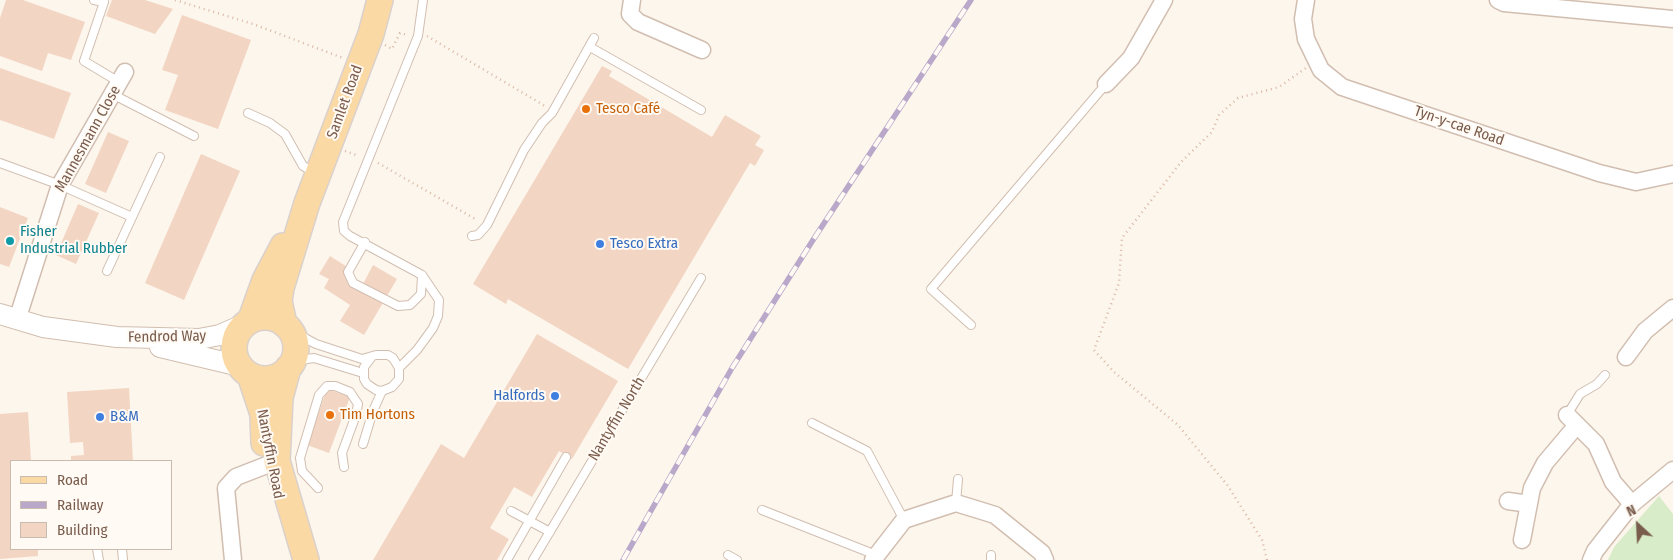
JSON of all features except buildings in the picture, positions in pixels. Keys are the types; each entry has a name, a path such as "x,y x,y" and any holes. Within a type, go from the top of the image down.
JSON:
{"main road":[{"name":"Samlet Road","path":"248,322 265,280 306,203 318,175 371,34 380,0"},
{"name":"Samlet Road","path":"287,327 280,301 281,288 289,269 306,203"},
{"path":"269,318 287,327 296,345 290,365 282,374 266,379 245,371 234,349 239,331 248,322 269,318"},
{"name":"Nantyffin Road","path":"290,365 280,398 273,462 281,509 301,560"},
{"name":"Nantyffin Road","path":"245,371 263,414 264,441 306,560"}],"street":[{"path":"632,0 630,14 638,22 702,50"},
{"path":"1106,84 1131,58 1164,0"},
{"name":"Tyn-y-cae Road","path":"1306,0 1303,19 1306,39 1321,70 1342,87 1599,173 1636,182 1673,174"},
{"path":"1498,0 1504,3 1673,19"},
{"name":"Mannesmann Close","path":"9,317 60,185 119,83"},
{"path":"1626,357 1645,331 1673,308"},
{"name":"Fendrod Way","path":"9,317 67,332 117,337 199,338 220,335 248,322"},
{"name":"Fendrod Way","path":"117,337 245,371"},
{"path":"1522,540 1532,488 1572,420 1596,444 1613,482 1632,504"},
{"path":"233,560 226,488 236,477 273,462"},
{"path":"1591,560 1595,551 1632,504 1673,470"},
{"path":"1508,501 1529,504"},
{"path":"874,557 904,520 956,503 995,515 1042,553 1045,560"}],"lane":[{"path":"94,0 104,2 84,61 119,83 194,136"},
{"path":"363,444 373,411 382,391 396,383 399,368 417,350 433,328 438,316 440,300 422,275 344,231 343,222 367,158 418,36 424,0"},
{"path":"472,236 478,235 487,226 524,150 542,123 552,113 594,38"},
{"path":"590,47 701,110"},
{"path":"971,325 931,289 1106,84"},
{"path":"248,113 270,122 285,134 303,166 318,175"},
{"path":"107,271 160,157"},
{"path":"0,163 60,185 132,217"},
{"path":"365,242 348,272 353,283 398,306 410,305 421,294 422,275"},
{"name":"Nantyffin North","path":"533,560 701,278"},
{"path":"287,327 316,344 362,359 371,358"},
{"path":"382,391 367,384 363,373 364,367 376,355 388,355 393,358 399,368"},
{"path":"290,365 314,358 363,373"},
{"path":"1572,420 1580,394 1597,384 1605,375"},
{"path":"318,488 302,471 300,458 319,395 327,386 335,386 350,392 358,404 356,415 342,453 344,467"},
{"path":"812,423 867,451 904,520"},
{"path":"507,560 566,457"},
{"path":"956,503 958,479"},
{"path":"762,510 874,557"},
{"path":"510,511 550,532"},
{"path":"728,555 737,560"}],"path":[{"path":"175,0 253,24 343,58"},
{"path":"381,43 392,48 400,33 428,36 547,107 552,113"},
{"path":"1267,560 1262,540 1228,486 1178,425 1114,372 1094,350 1119,283 1122,238 1181,162 1212,132 1219,115 1225,109 1238,98 1279,86 1316,60"},
{"path":"345,152 367,158 487,226"}],"green space":[{"path":"1659,496 1673,514 1673,560 1608,560 1614,547"}],"railway":[{"path":"623,560 732,368 813,240 971,0"}],"place":[{"name":"Tesco Café","path":"586,109"},
{"name":"Fisher Industrial Rubber","path":"10,241"},
{"name":"Tesco Extra","path":"600,244"},
{"name":"Halfords","path":"555,396"},
{"name":"Tim Hortons","path":"330,415"},
{"name":"B&M","path":"100,417"}]}
